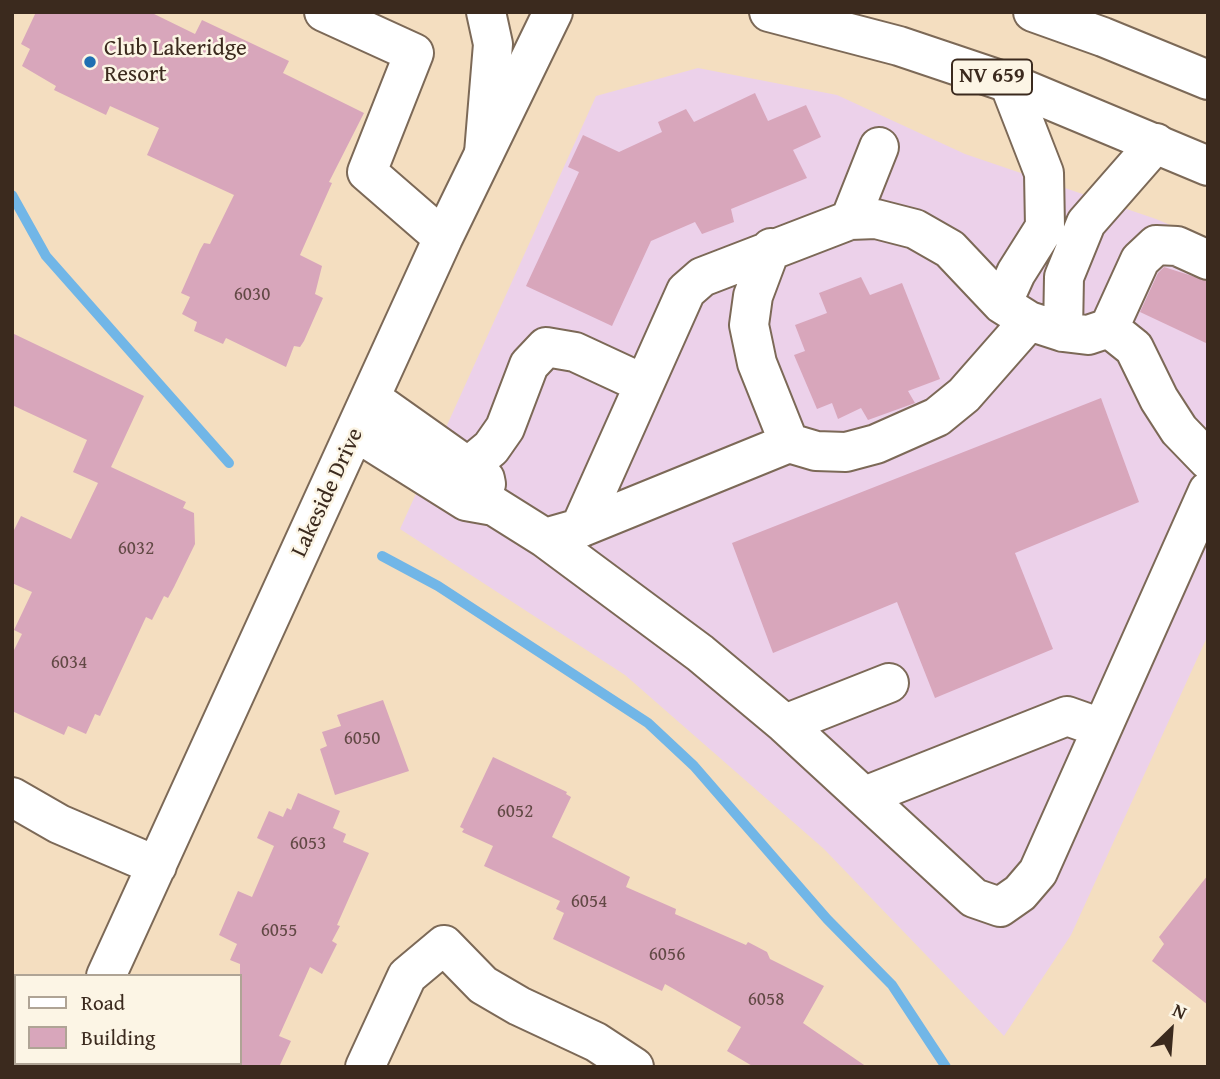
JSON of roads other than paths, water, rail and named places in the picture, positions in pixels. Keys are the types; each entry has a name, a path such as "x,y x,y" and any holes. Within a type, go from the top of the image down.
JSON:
{"street":[{"path":"324,12 414,53 367,172 443,238"},
{"path":"484,153 493,44 486,12"},
{"name":"Lakeside Drive","path":"107,974 443,238 553,12"},
{"name":"NV 659","path":"769,12 899,46 1009,83 1208,166"},
{"path":"1033,12 1208,80"},
{"path":"1009,83 1044,173 1045,227 1016,273 1032,319"},
{"path":"562,533 789,443 816,451 846,452 876,444 937,416 964,395 1032,319 1064,277 1086,223 1156,143"},
{"path":"850,220 880,147"},
{"path":"562,533 644,384 686,291 702,277 771,248 850,220 876,219 915,229 950,249 1032,319 1088,335 1109,328 1140,260 1156,245 1177,246 1208,260"},
{"path":"771,248 753,296 749,325 757,363 789,443"},
{"path":"1109,328 1134,348 1165,409 1179,430 1208,460"},
{"path":"468,467 491,448 505,428 529,365 546,347 575,352 644,384"},
{"path":"364,415 468,467 485,480 494,506"},
{"path":"364,415 466,501 494,506 562,533 785,724 974,898 1000,907 1020,893 1038,872 1208,491"},
{"path":"785,724 890,683"},
{"path":"865,796 1067,716 1101,728"},
{"path":"12,797 59,824 157,866"},
{"path":"365,1067 407,976 444,945 483,985 519,1006 596,1042 634,1067"}],"waterway":[{"path":"12,195 46,256 229,463"},
{"path":"382,556 438,586 648,723 694,766 827,919 892,985 946,1067"}],"place":[{"name":"Club Lakeridge Resort","path":"90,62"}]}
